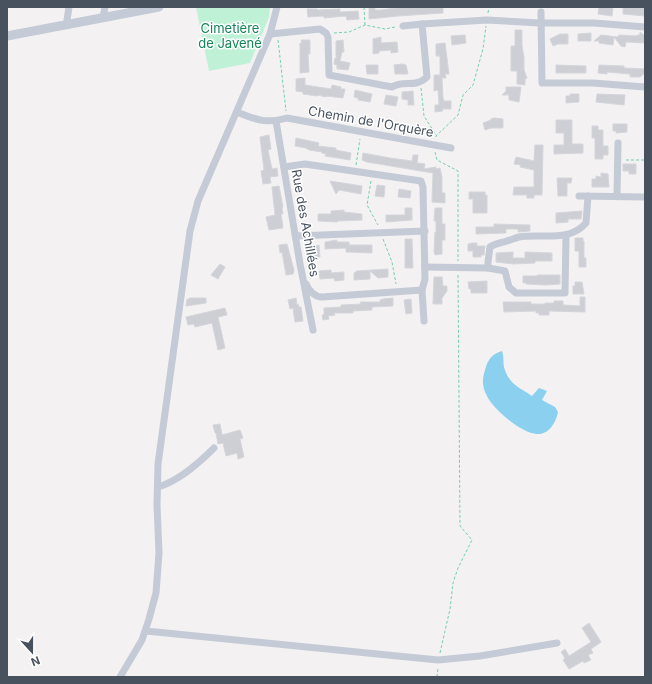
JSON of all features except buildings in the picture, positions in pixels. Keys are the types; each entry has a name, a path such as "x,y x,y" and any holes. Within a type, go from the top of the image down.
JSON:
{"street":[{"path":"69,7 69,25"},
{"path":"103,18 105,7"},
{"path":"7,36 159,7"},
{"path":"120,677 146,631 156,594 159,553 157,504 158,464 162,425 190,231 198,201 274,33 277,7"},
{"path":"540,12 542,84 594,83 645,87"},
{"path":"403,26 487,20 540,24 594,23 645,27"},
{"path":"274,33 320,29 326,32 328,37 329,75 392,87 396,84 420,83 427,77 422,24"},
{"path":"237,112 261,121 276,121 287,118"},
{"name":"Chemin de l'Orquère","path":"287,118 451,148"},
{"name":"Rue des Achillées","path":"276,121 313,330"},
{"path":"618,143 618,196"},
{"path":"284,167 305,164 421,181 423,187 425,231 425,279 422,290 424,321"},
{"path":"579,196 645,197"},
{"path":"488,268 490,247 495,243 508,241 518,237 566,235 577,231 586,223 588,196"},
{"path":"296,236 425,231"},
{"path":"425,267 488,268 505,271 509,287 516,293 565,293 566,235"},
{"path":"305,282 309,290 319,297 422,290"},
{"path":"310,311 319,297"},
{"path":"158,486 165,485 183,474 204,458 214,448"},
{"path":"146,631 438,660 480,656 557,643"}],"path":[{"path":"364,7 365,25"},
{"path":"458,115 463,95 473,85 479,67 489,7"},
{"path":"326,32 349,32 365,25 385,29 403,26"},
{"path":"274,33 280,63 287,118"},
{"path":"420,83 424,116 436,136"},
{"path":"355,172 361,132"},
{"path":"618,160 645,160"},
{"path":"437,677 438,660 450,610 453,583 458,568 472,540 460,526 458,171"}],"green space":[{"name":"Cimetière de Javené","path":"196,7 270,7 269,17 250,63 209,71"}],"water":[{"path":"502,351 504,367 512,382 532,396 539,388 547,391 542,400 555,407 558,412 554,424 541,434 531,433 516,425 495,407 487,396 483,383 486,366 493,355"}]}
